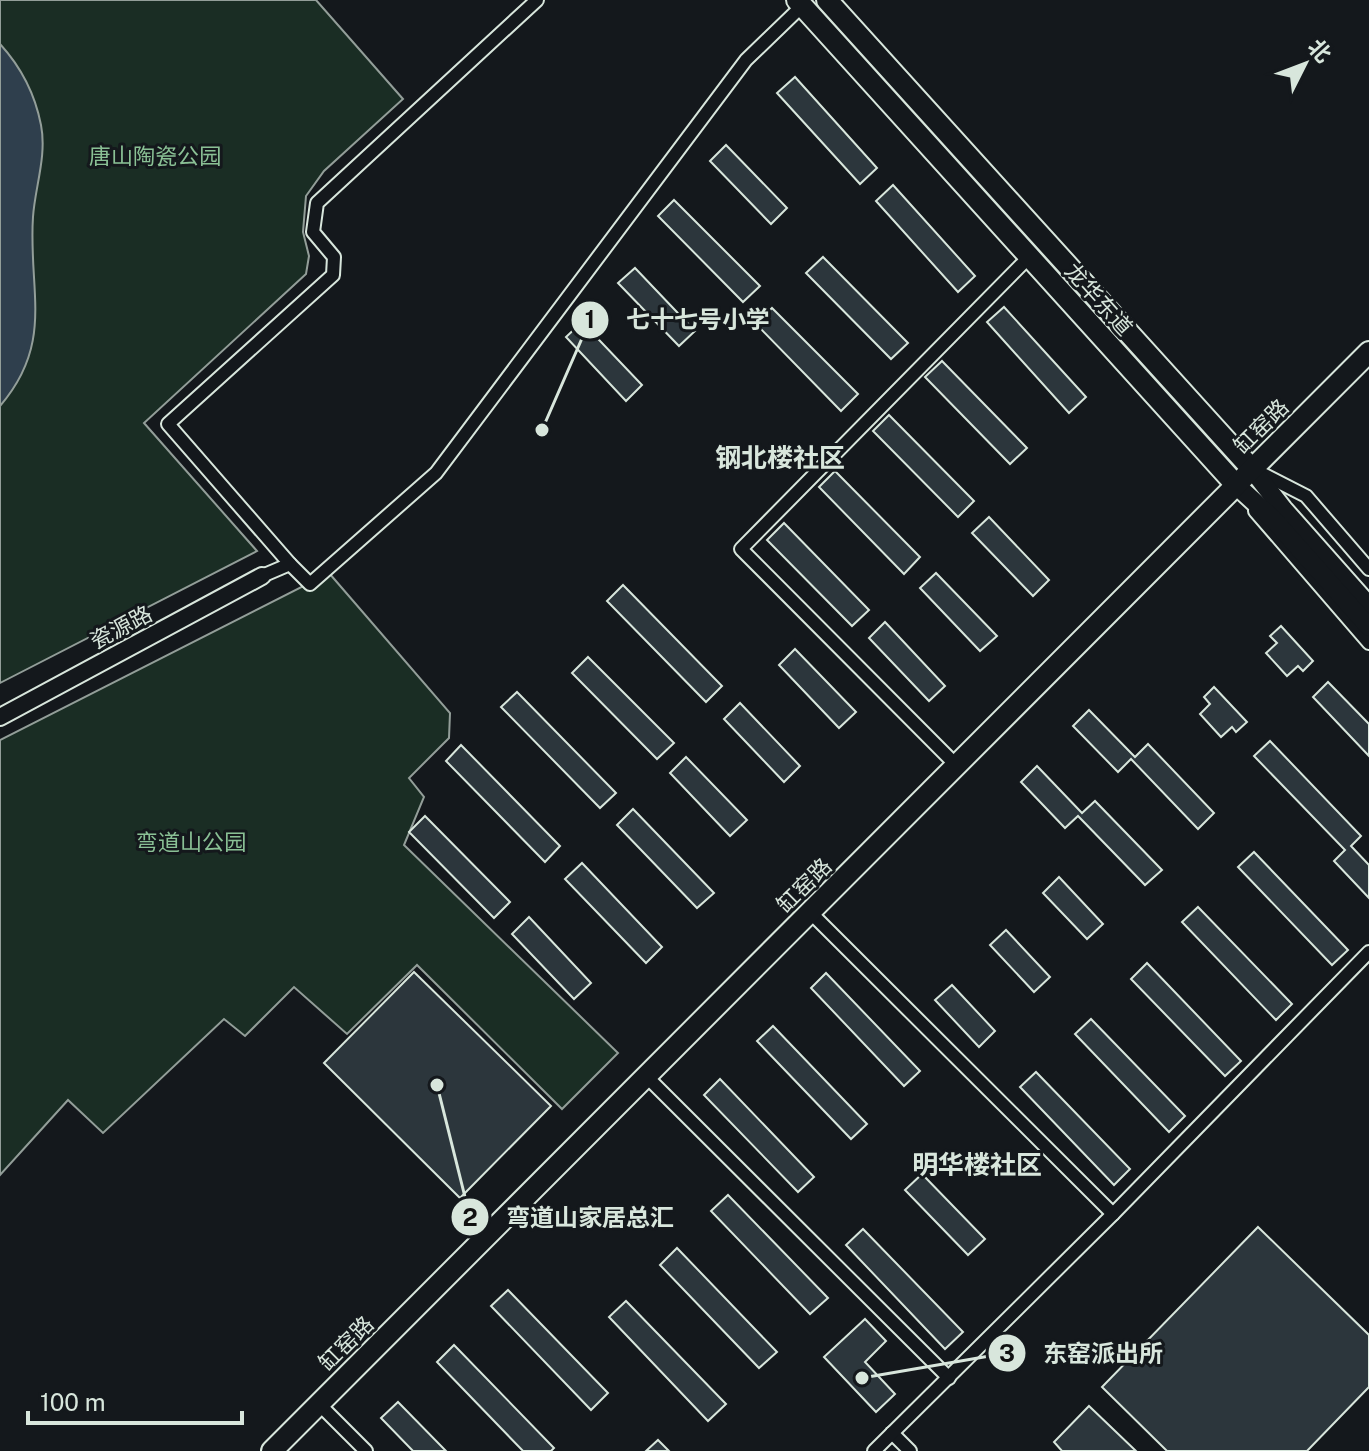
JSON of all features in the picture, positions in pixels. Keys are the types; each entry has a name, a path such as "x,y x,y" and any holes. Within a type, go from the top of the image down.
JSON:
{"main road":[{"name":"龙华东道","path":"827,0 1252,469 1283,509 1369,606"},
{"name":"龙华东道","path":"799,3 1236,485 1273,519 1369,627"},
{"name":"缸窑路","path":"272,1451 1369,352"}],"street":[{"path":"537,0 317,203 313,232 334,257 333,275 168,424 310,584 436,473 746,60 799,3"},
{"path":"957,766 741,549 1029,257"},
{"path":"1252,469 1306,496 1369,569"},
{"path":"1236,485 1267,527 1369,643"},
{"path":"262,576 290,564"},
{"name":"瓷源路","path":"0,717 262,576"},
{"path":"811,913 1113,1214"},
{"path":"874,1451 1113,1214 1369,952"},
{"path":"647,1077 949,1378"},
{"path":"319,1404 366,1451"},
{"path":"892,1433 910,1451"}],"green space":[{"name":"唐山陶瓷公园","path":"0,0 316,0 403,99 324,171 306,196 303,232 309,256 306,274 144,423 257,551 0,683"},
{"name":"弯道山公园","path":"329,573 450,713 449,738 409,778 424,797 404,845 618,1053 562,1109 417,965 347,1034 294,987 245,1036 224,1019 103,1133 68,1100 0,1175 0,740"}],"water":[{"path":"0,44 21,72 31,92 41,125 43,148 33,217 33,337 28,360 0,406"}],"building":[{"path":"795,77 877,168 860,184 777,93"},
{"path":"726,145 787,208 771,224 710,161"},
{"path":"893,185 975,276 958,292 876,201"},
{"path":"674,200 760,286 743,302 658,216"},
{"path":"823,257 908,343 891,359 806,273"},
{"path":"635,268 695,331 679,346 618,283"},
{"path":"1004,307 1086,397 1069,413 987,322"},
{"path":"772,308 858,394 841,411 756,324"},
{"path":"582,322 642,385 626,401 566,337"},
{"path":"942,361 1027,448 1010,464 925,377"},
{"path":"889,415 974,501 958,517 873,431"},
{"path":"835,471 920,557 904,574 819,487"},
{"path":"989,517 1049,580 1033,596 972,533"},
{"path":"784,523 869,610 852,626 767,540"},
{"path":"936,573 997,636 980,651 920,588"},
{"path":"623,585 722,686 706,702 607,601"},
{"path":"885,622 945,686 929,701 869,638"},
{"path":"1281,626 1313,661 1303,671 1298,666 1287,676 1266,653 1277,643 1270,636"},
{"path":"795,649 856,712 839,728 779,665"},
{"path":"588,657 674,743 657,759 572,673"},
{"path":"1328,682 1369,724 1369,756 1313,697"},
{"path":"1214,687 1247,722 1236,732 1232,727 1221,737 1200,714 1210,704 1204,697"},
{"path":"517,692 616,793 600,808 501,707"},
{"path":"740,703 800,766 784,782 724,719"},
{"path":"1089,710 1135,757 1148,744 1214,813 1198,829 1131,759 1118,772 1073,726"},
{"path":"1270,741 1361,836 1351,846 1369,865 1369,898 1334,861 1345,850 1254,756"},
{"path":"461,745 560,846 545,862 446,761"},
{"path":"686,757 747,820 730,836 670,773"},
{"path":"1037,766 1082,813 1095,801 1162,870 1145,885 1078,816 1065,828 1021,782"},
{"path":"633,809 714,893 697,908 617,825"},
{"path":"425,816 510,902 494,918 409,832"},
{"path":"1254,852 1348,950 1332,965 1238,867"},
{"path":"582,863 662,947 646,963 565,879"},
{"path":"1059,877 1103,924 1087,939 1043,893"},
{"path":"1198,907 1292,1004 1276,1020 1182,922"},
{"path":"529,917 591,983 574,999 512,934"},
{"path":"1006,930 1050,977 1034,992 990,945"},
{"path":"1147,963 1241,1061 1225,1076 1131,979"},
{"path":"414,972 551,1106 460,1198 324,1063"},
{"path":"826,973 920,1071 904,1086 811,988"},
{"path":"952,985 995,1031 979,1047 935,1000"},
{"path":"1091,1019 1185,1116 1169,1132 1075,1034"},
{"path":"773,1026 867,1124 851,1139 757,1041"},
{"path":"1036,1072 1130,1169 1114,1185 1020,1087"},
{"path":"720,1079 814,1177 798,1192 704,1095"},
{"path":"922,1174 985,1239 968,1255 905,1190"},
{"path":"728,1195 828,1298 810,1314 711,1211"},
{"path":"1258,1227 1369,1335 1369,1387 1307,1451 1167,1451 1102,1387"},
{"path":"863,1229 963,1332 945,1349 846,1245"},
{"path":"677,1248 777,1352 759,1368 660,1265"},
{"path":"508,1290 608,1393 591,1410 491,1306"},
{"path":"626,1301 726,1404 708,1421 609,1317"},
{"path":"865,1319 886,1341 865,1362 895,1394 876,1412 824,1357"},
{"path":"454,1345 554,1448 551,1451 523,1451 437,1362"},
{"path":"398,1402 446,1451 413,1451 381,1418"},
{"path":"1089,1406 1136,1451 1062,1451 1054,1442"},
{"path":"658,1440 669,1451 646,1451"}],"place":[{"name":"七十七号小学","path":"542,430"},
{"name":"弯道山家居总汇","path":"437,1085"},
{"name":"东窑派出所","path":"862,1378"}],"district":[{"name":"钢北楼社区","path":"780,457"},
{"name":"明华楼社区","path":"977,1164"}]}
